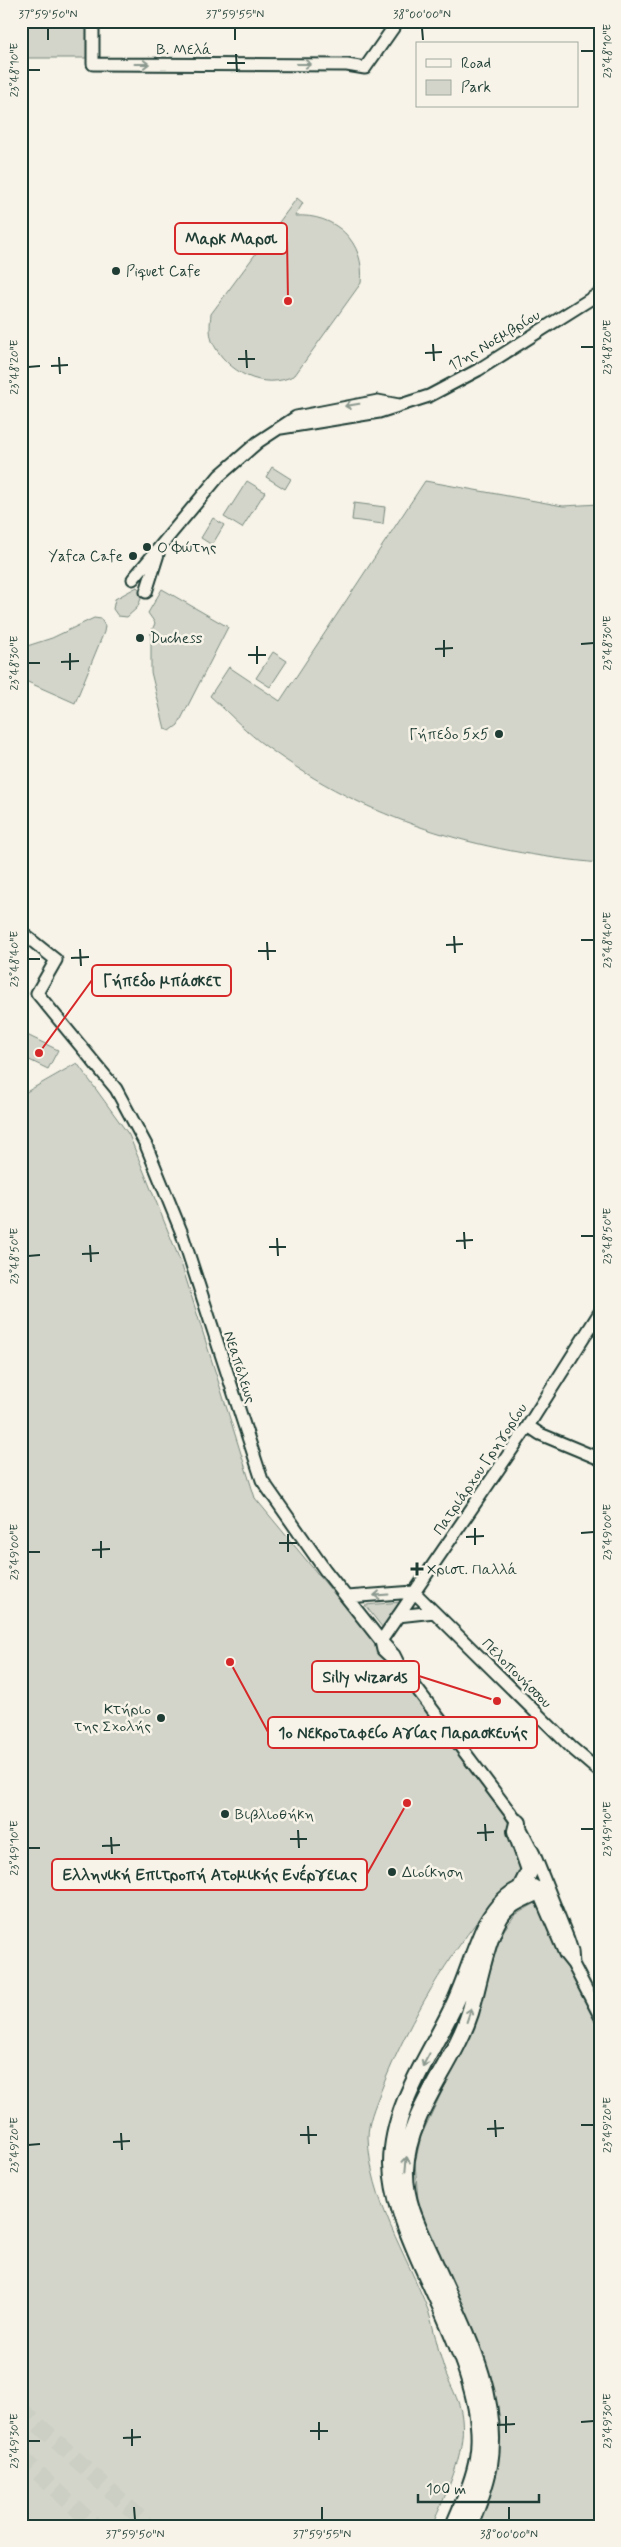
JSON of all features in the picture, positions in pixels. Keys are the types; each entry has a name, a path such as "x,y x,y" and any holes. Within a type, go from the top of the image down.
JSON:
{"highway":[{"path":"518,1823 516,1830 530,1870 520,1890"},
{"path":"454,2526 472,2482 478,2457 478,2412 471,2380 403,2218 394,2184 393,2152 398,2123 408,2096 455,2003 478,1941 492,1915 506,1899 520,1890 541,1884"},
{"path":"469,2526 489,2464 491,2432 488,2403 476,2362 411,2210 406,2185 406,2159 415,2127 466,2024 498,1920 514,1904 541,1884"}],"street":[{"name":"Β. Μελά","path":"93,21 93,64 346,65 365,68 398,21"},
{"name":"17ης Νοεμβρίου","path":"133,579 219,476 258,442 281,428 379,412 429,396 478,370 600,293"},
{"name":"17ης Νοεμβρίου","path":"146,592 159,550"},
{"name":"Νεαπόλεως","path":"21,932 56,960 37,993 124,1100 146,1145 178,1222 262,1480 347,1598 394,1655 398,1665 518,1823 541,1884 562,1949 573,1964 600,2016"},
{"name":"Πατριάρχου Γρηγορίου","path":"381,1641 528,1426 600,1312"},
{"path":"528,1426 545,1436 600,1459"},
{"path":"347,1598 414,1592"},
{"name":"Πελοπονήσσου","path":"414,1592 600,1772"},
{"path":"398,1616 434,1612"}],"green space":[{"path":"21,21 88,21 88,58 21,58"},
{"path":"297,198 303,203 295,216 310,216 323,219 345,233 353,243 361,268 361,283 295,375 283,380 259,380 236,370 218,352 211,338 211,314"},
{"path":"272,467 291,479 285,489 266,477"},
{"path":"247,481 265,492 242,528 224,517"},
{"path":"425,481 563,506 600,504 600,863 510,851 425,829 384,813 344,795 305,773 245,729 210,696 229,667 280,701"},
{"path":"354,503 385,507 383,524 352,520"},
{"path":"213,518 224,525 212,545 201,538"},
{"path":"137,587 143,594 137,608 127,617 118,616 113,609 115,599"},
{"path":"162,589 228,627 178,725 170,731 165,729 151,672 151,633 155,623 148,613"},
{"path":"94,618 101,619 105,626 104,632 75,703 21,679 21,648 52,638"},
{"path":"273,652 287,661 270,687 256,678"},
{"path":"27,1035 58,1050 48,1069 21,1056 21,1047"},
{"path":"77,1063 129,1135 181,1263 255,1498 369,1636 504,1816 513,1830 525,1876 483,1914 438,1977 412,2022 390,2069 370,2120 368,2131 370,2160 375,2183 391,2226 428,2310 443,2365 461,2411 462,2432 458,2459 449,2487 432,2526 21,2526 21,1095"},
{"path":"402,1602 385,1626 382,1627 365,1605"},
{"path":"539,1901 600,2025 600,2526 475,2526 491,2483 419,2212 415,2163 421,2136 476,2019 501,1934 515,1915"}],"tunnel":[{"path":"21,2409 149,2526"},
{"path":"21,2457 95,2526"}],"place":[{"name":"Piquet Cafe","path":"116,271"},
{"name":"Μαρκ Μαρσι","path":"288,301"},
{"name":"Ο Φώτης","path":"147,547"},
{"name":"Yafca Cafe","path":"133,556"},
{"name":"Duchess","path":"140,638"},
{"name":"Γήπεδο 5x5","path":"499,734"},
{"name":"Γήπεδο μπάσκετ","path":"39,1053"},
{"name":"Χριστ. Παλλά","path":"417,1569"},
{"name":"1ο Νεκροταφείο Αγίας Παρασκευής","path":"230,1662"},
{"name":"Silly Wizards","path":"497,1701"},
{"name":"Κτήριο της Σχολής","path":"161,1718"},
{"name":"Ελληνική Επιτροπή Ατομικής Ενέργειας","path":"407,1803"},
{"name":"Βιβλιοθήκη","path":"225,1814"},
{"name":"Διοίκηση","path":"392,1872"}]}
